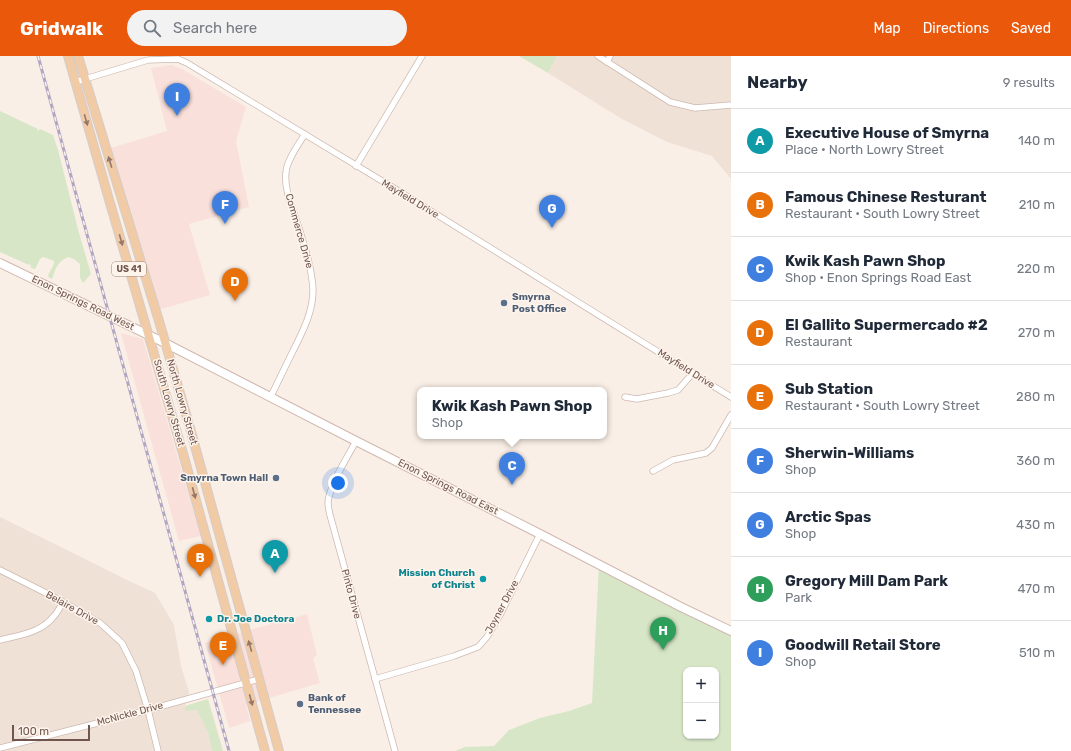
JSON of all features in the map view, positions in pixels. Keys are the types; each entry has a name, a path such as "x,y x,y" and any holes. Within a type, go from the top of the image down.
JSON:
{"main road":[{"name":"South Lowry Street","path":"68,56 184,457 265,751"},
{"name":"North Lowry Street","path":"78,56 198,456 279,751"},
{"path":"184,457 198,456"},
{"path":"224,602 237,598"}],"street":[{"path":"356,166 422,56"},
{"path":"598,56 670,102 696,108 731,105"},
{"path":"607,62 610,56"},
{"name":"Mayfield Drive","path":"75,82 148,60 178,59 187,63 305,134 731,397"},
{"name":"Commerce Drive","path":"271,396 308,321 312,304 313,291 310,268 297,220 289,200 286,185 286,171 294,151 305,134"},
{"name":"Enon Springs Road West","path":"0,263 165,343"},
{"name":"Enon Springs Road East","path":"165,343 681,607 731,631"},
{"path":"625,398 637,399 678,390 693,373"},
{"path":"653,471 673,460 706,453 712,448 731,415"},
{"name":"Pinto Drive","path":"356,441 334,483 328,503 395,751"},
{"name":"Joyner Drive","path":"375,679 454,656 478,647 487,636 501,613 540,534"},
{"name":"Belaire Drive","path":"0,570 63,602 100,623 122,643 136,671 148,710 158,751"},
{"path":"0,640 29,633 40,628 54,616 63,602"},
{"name":"McNickle Drive","path":"0,748 259,680"}],"shaded area":[{"path":"557,56 731,56 731,179 712,156 667,142 622,119 548,73"},
{"path":"171,65 182,69 246,107 236,141 249,207 189,224 210,295 158,310 111,148 167,131 151,68"},
{"path":"121,333 143,339 201,536 179,541"},
{"path":"0,517 155,593 174,625 181,666 189,692 185,711 197,710 208,733 212,751 0,751"},
{"path":"307,614 317,655 313,659 320,683 246,705 250,721 229,728 205,643"}],"green space":[{"path":"519,56 557,56 548,73"},
{"path":"0,111 38,129 37,132 40,129 53,135 91,274 83,283 80,278 80,264 74,259 68,257 61,261 52,279 48,277 54,261 43,257 40,259 35,269 31,268 30,263 29,265 0,252"},
{"path":"599,564 731,631 731,751 455,751 465,747 494,746 509,730 540,718 569,711 592,703"},
{"path":"208,699 223,751 212,751 208,733 197,710 185,711 185,706"}],"railway":[{"path":"38,56 229,751"}],"place":[{"name":"Goodwill Retail Store","path":"177,116"},
{"name":"Sherwin-Williams","path":"225,224"},
{"name":"Arctic Spas","path":"552,228"},
{"name":"El Gallito Supermercado #2","path":"235,301"},
{"name":"Smyrna Post Office","path":"504,303"},
{"name":"Smyrna Town Hall","path":"276,478"},
{"name":"Kwik Kash Pawn Shop","path":"512,485"},
{"name":"Executive House of Smyrna","path":"275,573"},
{"name":"Famous Chinese Resturant","path":"200,577"},
{"name":"Mission Church of Christ","path":"483,579"},
{"name":"Dr. Joe Doctora","path":"209,619"},
{"name":"Gregory Mill Dam Park","path":"663,650"},
{"name":"Sub Station","path":"223,665"},
{"name":"Bank of Tennessee","path":"300,704"}]}
